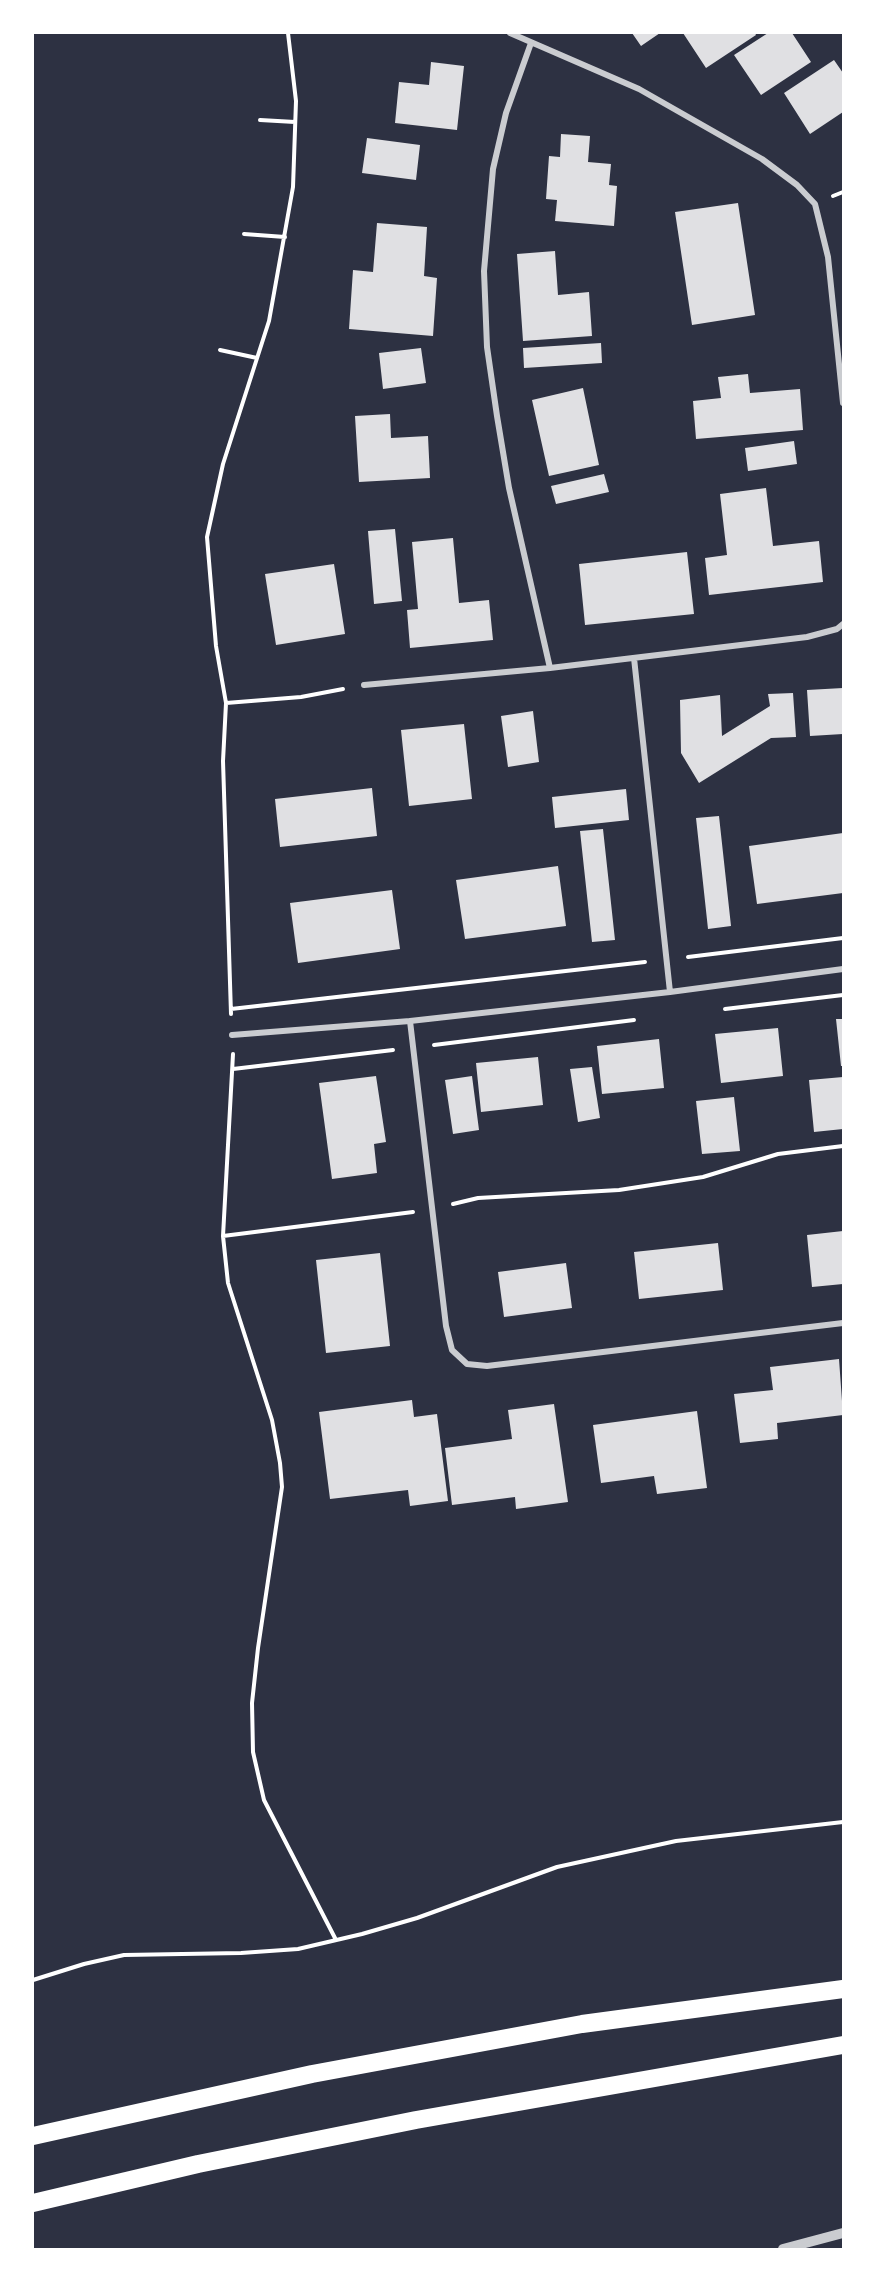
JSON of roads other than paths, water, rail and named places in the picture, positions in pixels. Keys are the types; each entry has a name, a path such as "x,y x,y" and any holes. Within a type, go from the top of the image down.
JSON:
{"highway":[{"path":"33,2136 312,2074 582,2024 843,1989"},
{"path":"33,2203 198,2164 416,2120 843,2045"}],"street":[{"path":"510,33 639,89 762,159 797,185 815,204 828,257 843,403"},
{"path":"531,43 506,113 493,169 484,271 487,347 497,416 509,488 549,668"},
{"path":"364,685 549,668 807,637 843,624"},
{"path":"634,658 670,992"},
{"path":"232,1035 410,1021 670,992 843,969"},
{"path":"410,1021 446,1326 452,1350 466,1364 487,1366 843,1323"},
{"path":"783,2249 843,2233"}]}
